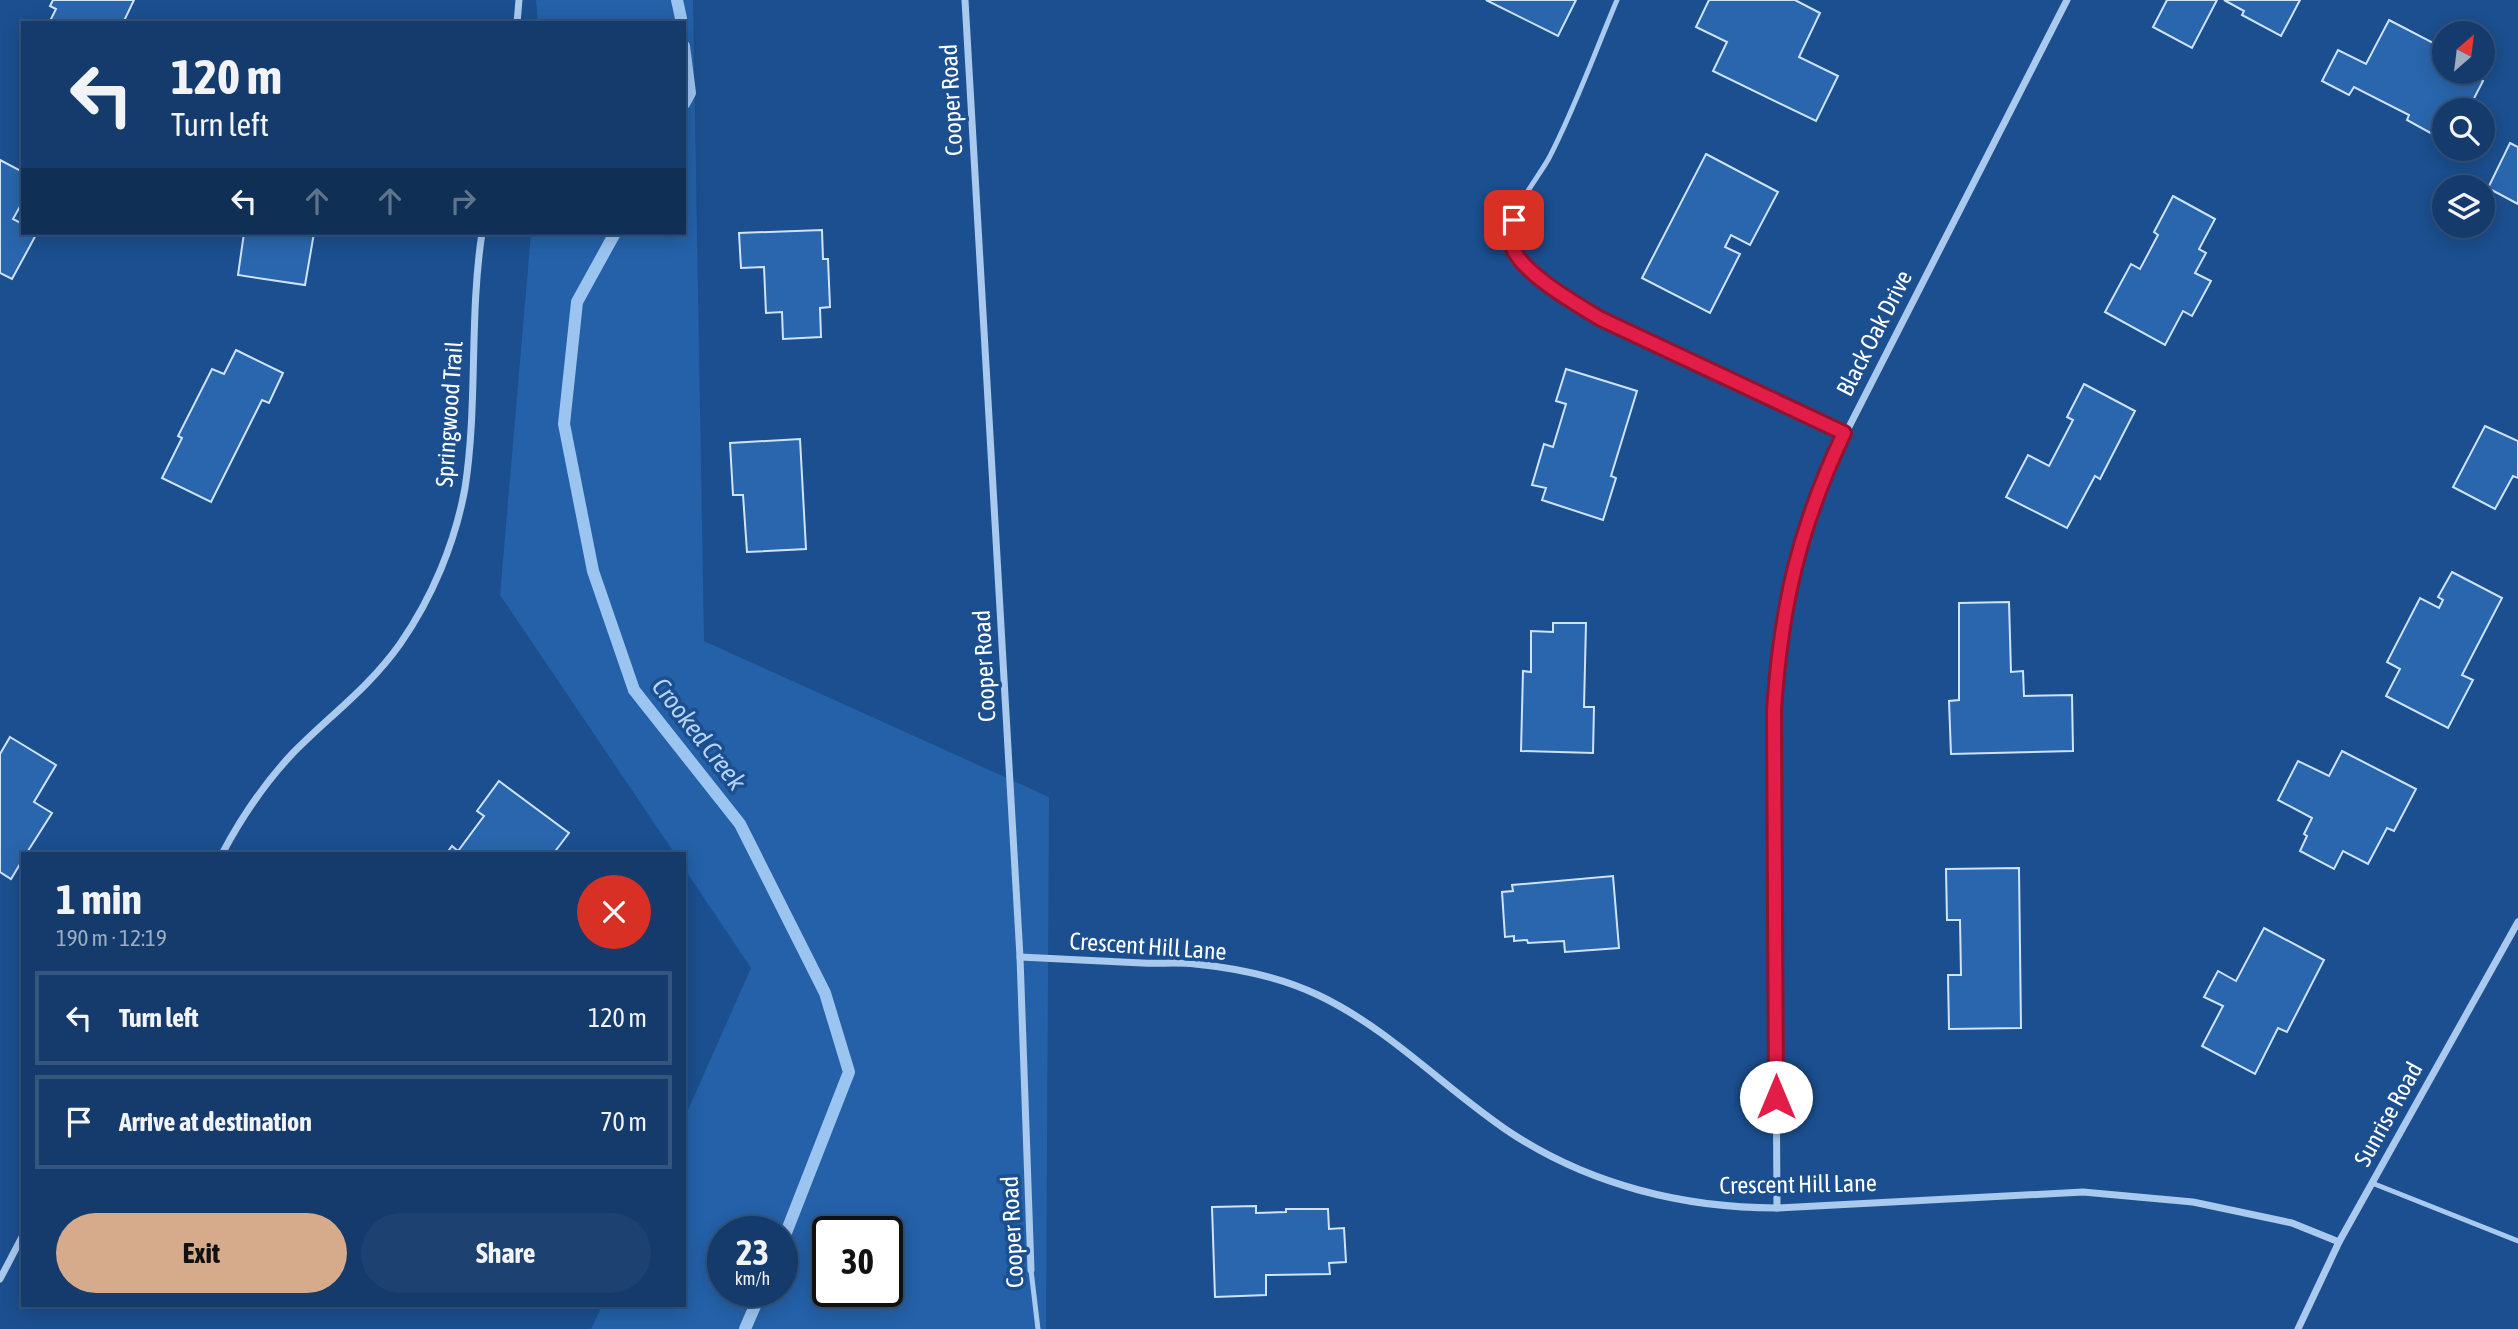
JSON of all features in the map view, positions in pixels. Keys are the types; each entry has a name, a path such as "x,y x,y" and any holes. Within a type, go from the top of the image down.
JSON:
{"street":[{"path":"517,21 519,0"},
{"name":"Cooper Road","path":"965,0 1020,957 1031,1270"},
{"name":"Black Oak Drive","path":"1777,1208 1775,675 1783,619 1799,548 1822,482 1844,433 2067,0"},
{"name":"Springwood Trail","path":"223,852 253,803 282,766 366,686 390,657 412,625 437,576 456,524 464,488 482,235"},
{"name":"Sunrise Road","path":"2298,1329 2339,1242 2518,922"},
{"name":"Crescent Hill Lane","path":"1020,957 1194,964 1265,976 1317,994 1364,1020 1512,1133 1578,1169 1666,1198 1740,1208 1777,1208 2083,1192 2193,1202 2292,1223 2339,1242"},
{"path":"0,1279 21,1240"}],"lane":[{"path":"1617,0 1549,158 1523,199 1514,220 1511,242 1516,255 1531,271 1564,297 1601,319 1844,433"},
{"path":"2372,1183 2518,1241"},
{"name":"Cooper Road","path":"1031,1270 1038,1329"}],"shaded area":[{"path":"536,0 693,0 704,641 1049,797 1046,1329 591,1329 602,1307 686,1307 686,1114 751,968 686,871 686,852 674,852 500,595 531,235 686,235 686,21 538,21"}],"building":[{"path":"53,0 134,0 124,21 50,21 56,9 50,6"},
{"path":"1486,0 1576,0 1558,36"},
{"path":"1709,0 1795,0 1820,13 1799,57 1838,76 1816,121 1713,71 1727,42 1696,27"},
{"path":"2167,0 2217,0 2192,48 2153,27"},
{"path":"2224,0 2300,0 2281,36 2242,15 2244,11"},
{"path":"2389,20 2432,42 2432,84 2481,84 2474,98 2432,98 2432,134 2407,120 2409,115 2354,87 2349,95 2322,81 2338,50 2366,64"},
{"path":"2510,143 2518,147 2518,204 2495,192 2494,175"},
{"path":"1706,154 1778,192 1750,245 1731,235 1725,247 1740,254 1710,313 1642,278"},
{"path":"0,160 21,171 21,205 13,219 21,223 21,235 36,235 12,279 0,273"},
{"path":"2173,196 2215,219 2199,249 2206,253 2195,273 2211,281 2192,316 2183,311 2165,345 2105,312 2131,264 2140,269 2158,235 2154,232"},
{"path":"822,230 823,259 828,259 830,307 820,308 821,337 783,339 782,312 766,313 764,267 741,268 739,233"},
{"path":"244,235 314,235 305,285 238,275"},
{"path":"236,350 283,373 269,403 262,400 211,502 162,478 182,438 178,436 212,369 224,374"},
{"path":"1566,369 1637,391 1611,476 1616,478 1603,520 1542,500 1546,488 1532,485 1544,444 1553,447 1566,404 1556,401"},
{"path":"2084,384 2135,411 2100,479 2095,476 2067,528 2006,497 2028,455 2049,466 2073,420 2067,417"},
{"path":"2485,426 2518,441 2518,478 2513,476 2495,509 2453,487"},
{"path":"800,439 806,549 747,552 743,495 733,495 730,443"},
{"path":"2452,572 2502,598 2462,675 2473,680 2448,728 2386,696 2400,669 2387,662 2420,598 2439,608 2443,600 2438,597"},
{"path":"2009,602 2011,672 2023,671 2024,696 2072,695 2073,751 1951,754 1949,701 1959,700 1959,603"},
{"path":"1553,623 1586,623 1584,707 1594,707 1593,753 1521,751 1523,671 1531,672 1531,631 1553,632"},
{"path":"10,737 56,765 34,802 52,813 27,852 21,852 21,862 11,879 0,872 0,754"},
{"path":"2342,751 2416,789 2394,831 2387,828 2368,864 2343,851 2334,869 2300,851 2312,818 2278,800 2298,761 2329,776"},
{"path":"499,781 569,833 555,852 448,852 452,846 458,851 484,816 477,811"},
{"path":"2019,868 2021,1028 1949,1029 1948,975 1961,975 1960,920 1947,920 1946,869"},
{"path":"1613,876 1619,948 1565,952 1564,941 1528,943 1527,940 1514,941 1514,936 1505,937 1502,892 1513,891 1512,885"},
{"path":"2264,928 2324,960 2287,1032 2278,1028 2255,1074 2202,1046 2223,1006 2204,997 2218,971 2236,981"},
{"path":"1256,1206 1256,1213 1286,1212 1286,1209 1328,1209 1329,1229 1344,1228 1346,1262 1329,1263 1330,1274 1266,1275 1266,1295 1215,1297 1212,1207"}],"waterway":[{"name":"Crooked Creek","path":"677,0 682,21"},
{"name":"Crooked Creek","path":"686,62 690,93 686,100"},
{"name":"Crooked Creek","path":"614,235 577,302 564,424 593,571 634,690 740,824 825,993 849,1072 793,1216"},
{"name":"Crooked Creek","path":"745,1329 755,1307"}],"route":[{"path":"1514,220 1511,242 1516,255 1531,271 1564,297 1601,319 1844,433 1809,514 1790,583 1777,655 1774,710 1776,1097"}]}
